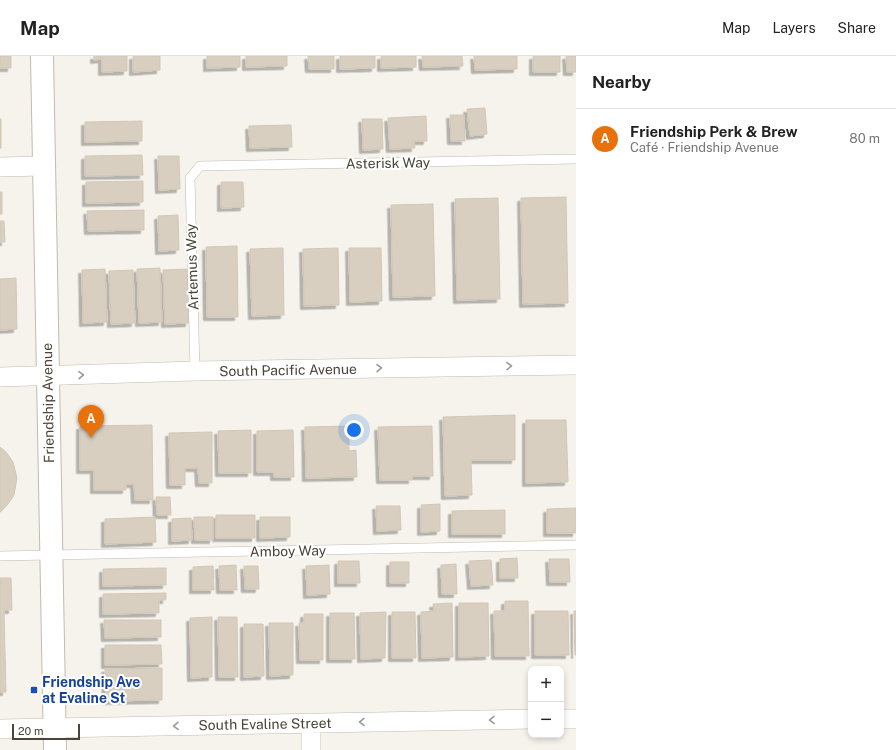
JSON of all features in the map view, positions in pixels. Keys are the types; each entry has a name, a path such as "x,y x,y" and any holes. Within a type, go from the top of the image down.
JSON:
{"street":[{"name":"Friendship Avenue","path":"42,56 55,750"},
{"path":"0,167 44,166"},
{"name":"South Pacific Avenue","path":"0,377 195,371 576,365"},
{"name":"South Evaline Street","path":"0,729 528,719"},
{"path":"564,719 576,719"},
{"path":"311,723 311,750"}],"lane":[{"name":"Asterisk Way","path":"200,166 576,159"},
{"name":"Artemus Way","path":"195,371 190,178 200,166"},
{"name":"Amboy Way","path":"0,556 576,544"}],"building":[{"path":"0,56 11,56 11,68 0,68"},
{"path":"94,56 127,56 127,71 102,72 102,59 94,60"},
{"path":"133,56 160,56 160,70 133,72"},
{"path":"207,56 240,56 240,67 207,68"},
{"path":"246,56 287,56 287,66 246,67"},
{"path":"308,56 334,56 334,69 309,69"},
{"path":"340,56 375,56 375,68 340,69"},
{"path":"381,56 416,56 416,67 381,68"},
{"path":"422,56 462,56 463,66 423,67"},
{"path":"474,56 517,56 517,69 475,70"},
{"path":"533,56 560,56 560,72 533,72"},
{"path":"566,56 576,56 576,72 567,72"},
{"path":"485,108 487,134 470,136 467,109"},
{"path":"450,115 464,115 465,141 451,141"},
{"path":"426,116 427,141 414,141 415,148 390,149 388,118"},
{"path":"1,119 1,148 0,148"},
{"path":"362,119 382,119 383,149 363,150"},
{"path":"142,121 142,141 85,142 85,122"},
{"path":"291,125 292,147 250,148 249,126"},
{"path":"142,155 143,175 85,176 85,156"},
{"path":"158,156 179,156 180,189 159,190"},
{"path":"143,181 143,202 86,203 86,182"},
{"path":"221,182 243,182 244,207 221,208"},
{"path":"0,192 2,192 2,214 0,214"},
{"path":"566,197 568,303 523,304 521,198"},
{"path":"498,198 500,299 457,300 455,199"},
{"path":"433,204 435,296 393,297 391,205"},
{"path":"144,210 144,230 88,231 87,211"},
{"path":"178,215 179,250 159,251 158,216"},
{"path":"0,221 4,221 5,242 0,242"},
{"path":"237,246 238,317 207,317 206,247"},
{"path":"283,248 284,315 252,316 250,249"},
{"path":"338,248 339,305 304,306 303,249"},
{"path":"349,248 381,248 382,301 350,302"},
{"path":"160,268 162,322 139,323 137,269"},
{"path":"105,269 107,322 83,323 82,270"},
{"path":"187,269 189,323 165,324 163,270"},
{"path":"133,270 135,323 111,324 109,271"},
{"path":"16,278 17,329 0,330 0,279"},
{"path":"515,415 515,460 471,460 472,495 445,496 443,417"},
{"path":"526,420 566,420 568,482 526,483"},
{"path":"152,425 153,500 135,500 134,484 126,484 126,490 94,490 94,470 80,470 80,426"},
{"path":"349,426 349,451 356,450 357,477 306,478 305,427"},
{"path":"432,426 433,476 412,476 412,480 380,480 378,427"},
{"path":"251,430 251,473 219,473 218,431"},
{"path":"293,430 294,477 274,477 274,472 257,472 257,431"},
{"path":"212,432 212,483 199,483 198,468 185,468 185,485 170,485 169,433"},
{"path":"0,447 6,452 13,462 17,478 14,495 0,512"},
{"path":"156,497 170,497 171,515 157,515"},
{"path":"440,504 440,531 421,532 421,505"},
{"path":"376,506 400,506 401,530 377,531"},
{"path":"576,508 576,533 547,533 547,509"},
{"path":"505,510 505,534 452,534 452,511"},
{"path":"216,515 255,515 255,538 216,538"},
{"path":"155,517 156,542 105,544 105,519"},
{"path":"194,517 213,517 213,540 195,540"},
{"path":"260,517 290,517 290,537 260,538"},
{"path":"191,518 192,540 172,541 172,519"},
{"path":"517,558 518,578 500,578 500,559"},
{"path":"549,559 569,559 570,582 550,582"},
{"path":"491,560 493,585 471,586 469,561"},
{"path":"338,561 359,561 360,583 338,583"},
{"path":"390,562 409,562 409,583 390,583"},
{"path":"456,564 457,594 442,594 441,565"},
{"path":"236,565 237,590 220,590 219,566"},
{"path":"329,565 330,594 307,595 306,566"},
{"path":"213,566 214,590 193,590 193,567"},
{"path":"244,566 258,566 259,589 245,589"},
{"path":"166,568 166,585 103,586 103,569"},
{"path":"0,578 11,578 12,610 4,610 6,692 0,692"},
{"path":"166,593 166,600 159,600 159,613 103,614 103,594"},
{"path":"505,601 528,601 529,656 495,656 494,611 505,611"},
{"path":"452,603 453,657 422,658 421,612 434,611 433,604"},
{"path":"459,603 488,603 489,656 459,657"},
{"path":"535,611 568,611 569,655 535,655"},
{"path":"574,611 576,611 576,655 575,655"},
{"path":"386,612 385,658 361,659 360,613"},
{"path":"392,612 415,612 416,658 392,658"},
{"path":"330,613 354,613 355,659 330,659"},
{"path":"304,614 323,614 323,660 300,660 299,623 304,623"},
{"path":"212,617 212,677 191,678 190,618"},
{"path":"218,617 237,617 238,677 219,677"},
{"path":"104,620 161,620 161,637 105,638"},
{"path":"269,623 293,623 293,675 270,676"},
{"path":"244,624 263,624 264,676 244,677"},
{"path":"105,645 161,645 162,664 105,665"},
{"path":"162,668 162,700 106,701 105,669"}],"place":[{"name":"Friendship Perk & Brew","path":"91,438"},
{"name":"Friendship Ave at Evaline St","path":"34,690"}]}
